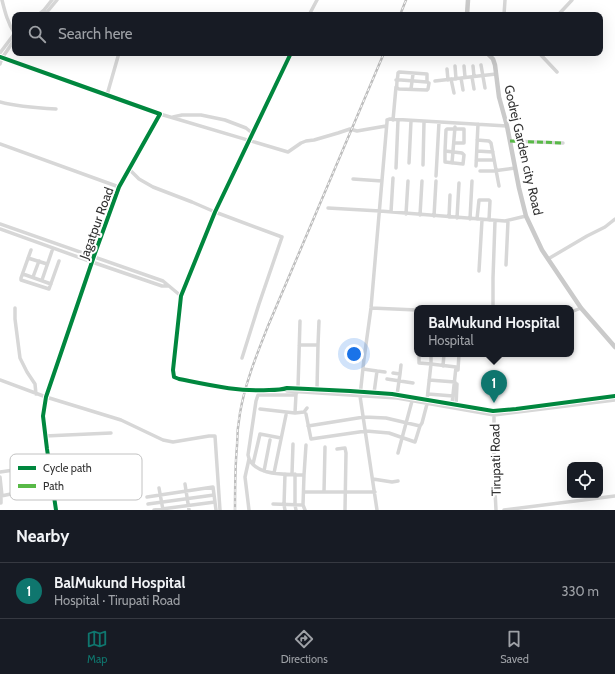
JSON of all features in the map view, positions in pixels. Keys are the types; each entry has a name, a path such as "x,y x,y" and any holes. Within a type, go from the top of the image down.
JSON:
{"main road":[{"path":"467,12 468,0"},
{"name":"Godrej Garden city Road","path":"490,56 495,65 499,96 507,126 526,216 542,250 548,259 582,308 615,347"}],"street":[{"path":"2,0 12,29"},
{"path":"42,12 52,0"},
{"path":"47,12 57,0"},
{"path":"311,12 317,0"},
{"path":"504,12 506,0"},
{"path":"561,12 572,0"},
{"path":"0,53 12,38"},
{"path":"0,64 1,57 12,43"},
{"path":"107,95 118,56"},
{"path":"234,389 174,377 173,370 181,296 215,212 290,56"},
{"path":"542,56 557,72"},
{"path":"1,57 160,114 288,152 306,141 338,134 350,129 357,131 386,126"},
{"path":"482,65 485,88"},
{"path":"455,66 456,79"},
{"path":"463,90 464,66"},
{"path":"473,66 474,89"},
{"path":"447,69 454,93"},
{"path":"396,168 395,120 397,80 398,73 427,74 427,82 429,85 427,90 397,88 397,80 397,72"},
{"path":"411,89 412,74"},
{"path":"435,81 496,74"},
{"path":"397,80 427,82"},
{"path":"0,102 36,108 56,109"},
{"name":"Jagatpur Road","path":"47,454 43,416 46,397 119,187 160,114"},
{"path":"172,117 182,115 201,115 225,120 246,128 252,133"},
{"path":"377,510 360,394 371,308 387,120 507,126"},
{"path":"409,163 411,121"},
{"path":"423,165 424,122"},
{"path":"436,176 439,122"},
{"path":"452,164 455,123"},
{"path":"476,166 478,124"},
{"path":"445,151 462,153 462,164 445,162 445,151 446,130 448,128 464,129 464,141 462,143 454,143"},
{"path":"477,140 490,142 499,186"},
{"path":"510,141 563,143"},
{"path":"0,144 119,187"},
{"path":"477,151 493,152"},
{"path":"476,160 494,160"},
{"path":"480,171 496,171 515,168"},
{"path":"129,169 139,179 153,187 282,237 258,304 242,358"},
{"path":"391,212 393,178"},
{"path":"353,179 382,181"},
{"path":"406,214 408,180"},
{"path":"420,215 422,181"},
{"path":"434,216 436,181"},
{"path":"470,219 472,181"},
{"path":"457,218 459,183"},
{"path":"449,217 450,195"},
{"path":"477,219 478,200 489,200 489,220"},
{"path":"328,208 496,221 508,221 526,216"},
{"path":"548,259 587,236 606,227 615,219"},
{"path":"479,271 482,220"},
{"path":"493,305 496,221"},
{"path":"506,265 508,221"},
{"path":"0,224 163,281 181,296"},
{"path":"0,229 138,278 162,286 169,286"},
{"path":"42,280 53,248"},
{"path":"31,250 21,280 49,289 59,261"},
{"path":"28,258 47,264"},
{"path":"33,277 39,261"},
{"path":"138,278 140,272"},
{"path":"23,274 51,284"},
{"path":"15,308 20,358 35,384 36,394"},
{"path":"371,308 414,310"},
{"path":"574,311 582,308"},
{"path":"295,413 300,321"},
{"path":"318,389 319,321"},
{"path":"299,344 318,345"},
{"path":"419,357 419,363 456,367"},
{"path":"306,414 311,440 366,431 389,433 415,442 422,423 427,402 431,357"},
{"path":"443,366 444,357"},
{"path":"455,406 453,396 458,357"},
{"path":"455,406 458,357"},
{"path":"397,395 401,365"},
{"path":"363,369 400,374"},
{"path":"374,393 377,371"},
{"path":"387,379 413,383"},
{"path":"0,380 36,394 121,420 158,438 173,442 215,436 216,510"},
{"path":"429,380 455,382"},
{"path":"257,390 283,389 287,391 360,394 374,393 397,395 427,402"},
{"path":"249,510 246,477 249,458 248,452 256,401 258,395 261,394 318,389 427,402 494,413 615,400"},
{"path":"428,394 453,396"},
{"path":"494,413 615,396"},
{"path":"398,453 412,401"},
{"path":"260,409 295,413 304,412 307,408"},
{"name":"Tirupati Road","path":"494,413 496,510"},
{"path":"274,473 286,415"},
{"path":"308,426 364,417 386,418 420,426"},
{"path":"45,436 111,433"},
{"path":"252,433 282,438"},
{"path":"253,464 260,434"},
{"path":"264,471 270,440"},
{"path":"294,444 296,510"},
{"path":"305,510 304,475 306,445"},
{"path":"324,492 325,447"},
{"path":"337,449 345,448 346,453 345,510"},
{"path":"249,458 257,469 274,473 304,475"},
{"path":"0,472 10,471"},
{"path":"285,474 285,510"},
{"path":"0,477 2,496 0,497 1,503"},
{"path":"373,479 392,482 398,481"},
{"path":"185,484 189,508"},
{"path":"147,497 213,487 216,510"},
{"path":"159,488 163,509"},
{"path":"304,492 375,492"},
{"path":"2,496 10,494"},
{"path":"148,504 214,495"},
{"path":"504,510 615,496"},
{"name":"Jagatpur Road","path":"54,500 56,510"},
{"path":"154,510 189,508 215,502"},
{"path":"274,504 304,505"}],"tunnel":[{"path":"234,389 257,390"}],"railway":[{"path":"401,12 406,0"},
{"path":"235,510 235,470 239,417 248,380 268,326 383,56"}],"marked path":[{"path":"510,141 563,143"}],"cycle path":[{"path":"290,56 215,212 181,296 173,370 174,377 212,386 246,390 276,390 287,388 392,394 493,411 615,396"},
{"path":"0,57 160,114 119,187 46,397 43,416 48,454"},
{"path":"55,500 56,510"}],"place":[{"name":"BalMukund Hospital","path":"494,403"}]}
